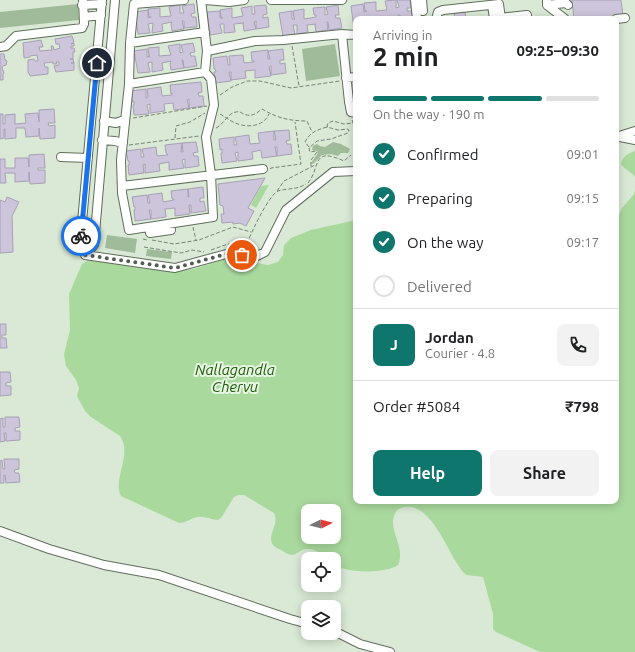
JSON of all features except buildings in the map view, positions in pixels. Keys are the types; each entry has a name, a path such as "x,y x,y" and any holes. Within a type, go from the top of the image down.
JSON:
{"street":[{"path":"115,0 94,245 85,255 175,268 230,253 255,257 265,252 286,210 333,172 353,171"},
{"path":"184,0 134,2 130,43 129,84 124,120 126,144 121,160 125,215 129,230 213,217 211,175 206,137 214,110 211,79 205,72 207,51 201,0"},
{"path":"205,0 229,2 238,0"},
{"path":"271,0 342,0"},
{"path":"415,0 417,16"},
{"path":"422,0 423,10"},
{"path":"3,38 79,29 83,26 84,17 82,3 102,2 80,244 94,245"},
{"path":"547,2 566,3 568,5"},
{"path":"547,2 562,16"},
{"path":"437,16 438,12 443,10 496,3 498,16"},
{"path":"84,17 101,15"},
{"path":"520,16 527,15"},
{"path":"619,19 625,18"},
{"path":"130,43 205,32"},
{"path":"207,51 254,41 286,40 342,34 353,35"},
{"path":"342,34 346,79 353,109"},
{"path":"0,47 6,46 16,36"},
{"path":"98,50 110,51"},
{"path":"129,84 205,72"},
{"path":"346,79 353,78"},
{"path":"104,121 116,123 124,120"},
{"path":"619,136 635,131"},
{"path":"619,137 635,140"},
{"path":"102,140 126,144"},
{"path":"61,157 88,158"},
{"path":"122,186 267,168"},
{"path":"150,233 171,230 170,224"},
{"path":"0,531 49,549 104,565 159,575 301,622"},
{"path":"341,634 360,644 390,652"}],"path":[{"path":"286,40 287,46 292,45 299,87"},
{"path":"220,96 232,87 247,81 260,81 291,88 346,79"},
{"path":"126,144 197,136 199,136 198,138 200,139 206,137 212,128 219,127 234,112 237,111 246,115 252,115 262,109 273,116 295,121 307,121 312,132"},
{"path":"175,138 176,126 196,120 207,111 214,110"},
{"path":"124,120 214,110 238,124 254,126 264,122 270,113"},
{"path":"267,168 301,164 295,121"},
{"path":"327,127 328,123 333,121 344,124 353,123"},
{"path":"309,148 317,141 331,140 348,133 349,131 348,129 338,130 327,127 312,132 305,142 310,152 316,151 311,160 311,166"},
{"path":"276,192 301,188 312,177 316,165 322,157 327,155 344,161 351,155"},
{"path":"211,250 228,244 241,244 248,241 272,195 284,181 311,166 316,165"},
{"path":"191,221 196,240"},
{"path":"143,239 174,244 196,240 233,228 252,232"},
{"path":"144,247 181,253 192,250 205,252"}],"shaded area":[{"path":"78,4 79,20 0,28 0,12"},
{"path":"335,44 340,76 306,81 302,49"},
{"path":"333,142 350,149 348,153 341,153 338,156 331,154 322,155 313,164 311,163 318,153 317,151 312,150 313,146 317,144 325,147"},
{"path":"107,235 137,239 135,253 105,248"},
{"path":"147,249 172,252 171,259 146,256"}],"water":[{"path":"635,151 635,177 621,164 626,156"},
{"path":"269,185 256,208 251,205 261,186"},
{"name":"Nallagandla Chervu","path":"635,189 635,652 540,652 496,632 493,629 493,614 483,577 466,575 457,564 441,535 427,516 419,510 410,507 399,509 393,518 394,531 400,553 398,565 385,570 356,571 341,568 341,552 319,552 311,549 304,549 294,555 291,555 277,548 271,541 275,522 274,513 244,495 234,497 221,518 218,520 198,517 179,523 121,496 119,482 124,459 123,443 120,436 91,417 85,411 77,396 79,388 76,380 66,366 64,354 70,330 69,294 82,264 91,259 175,271 194,269 235,256 252,262 268,265 278,262 283,255 284,245 291,238 311,230 353,221 353,504 619,504 619,214 622,208 634,194"}],"way so far":[{"path":"81,236 80,244 94,245 85,255 175,268 230,253 242,255"}],"route":[{"path":"81,236 97,63"}]}
